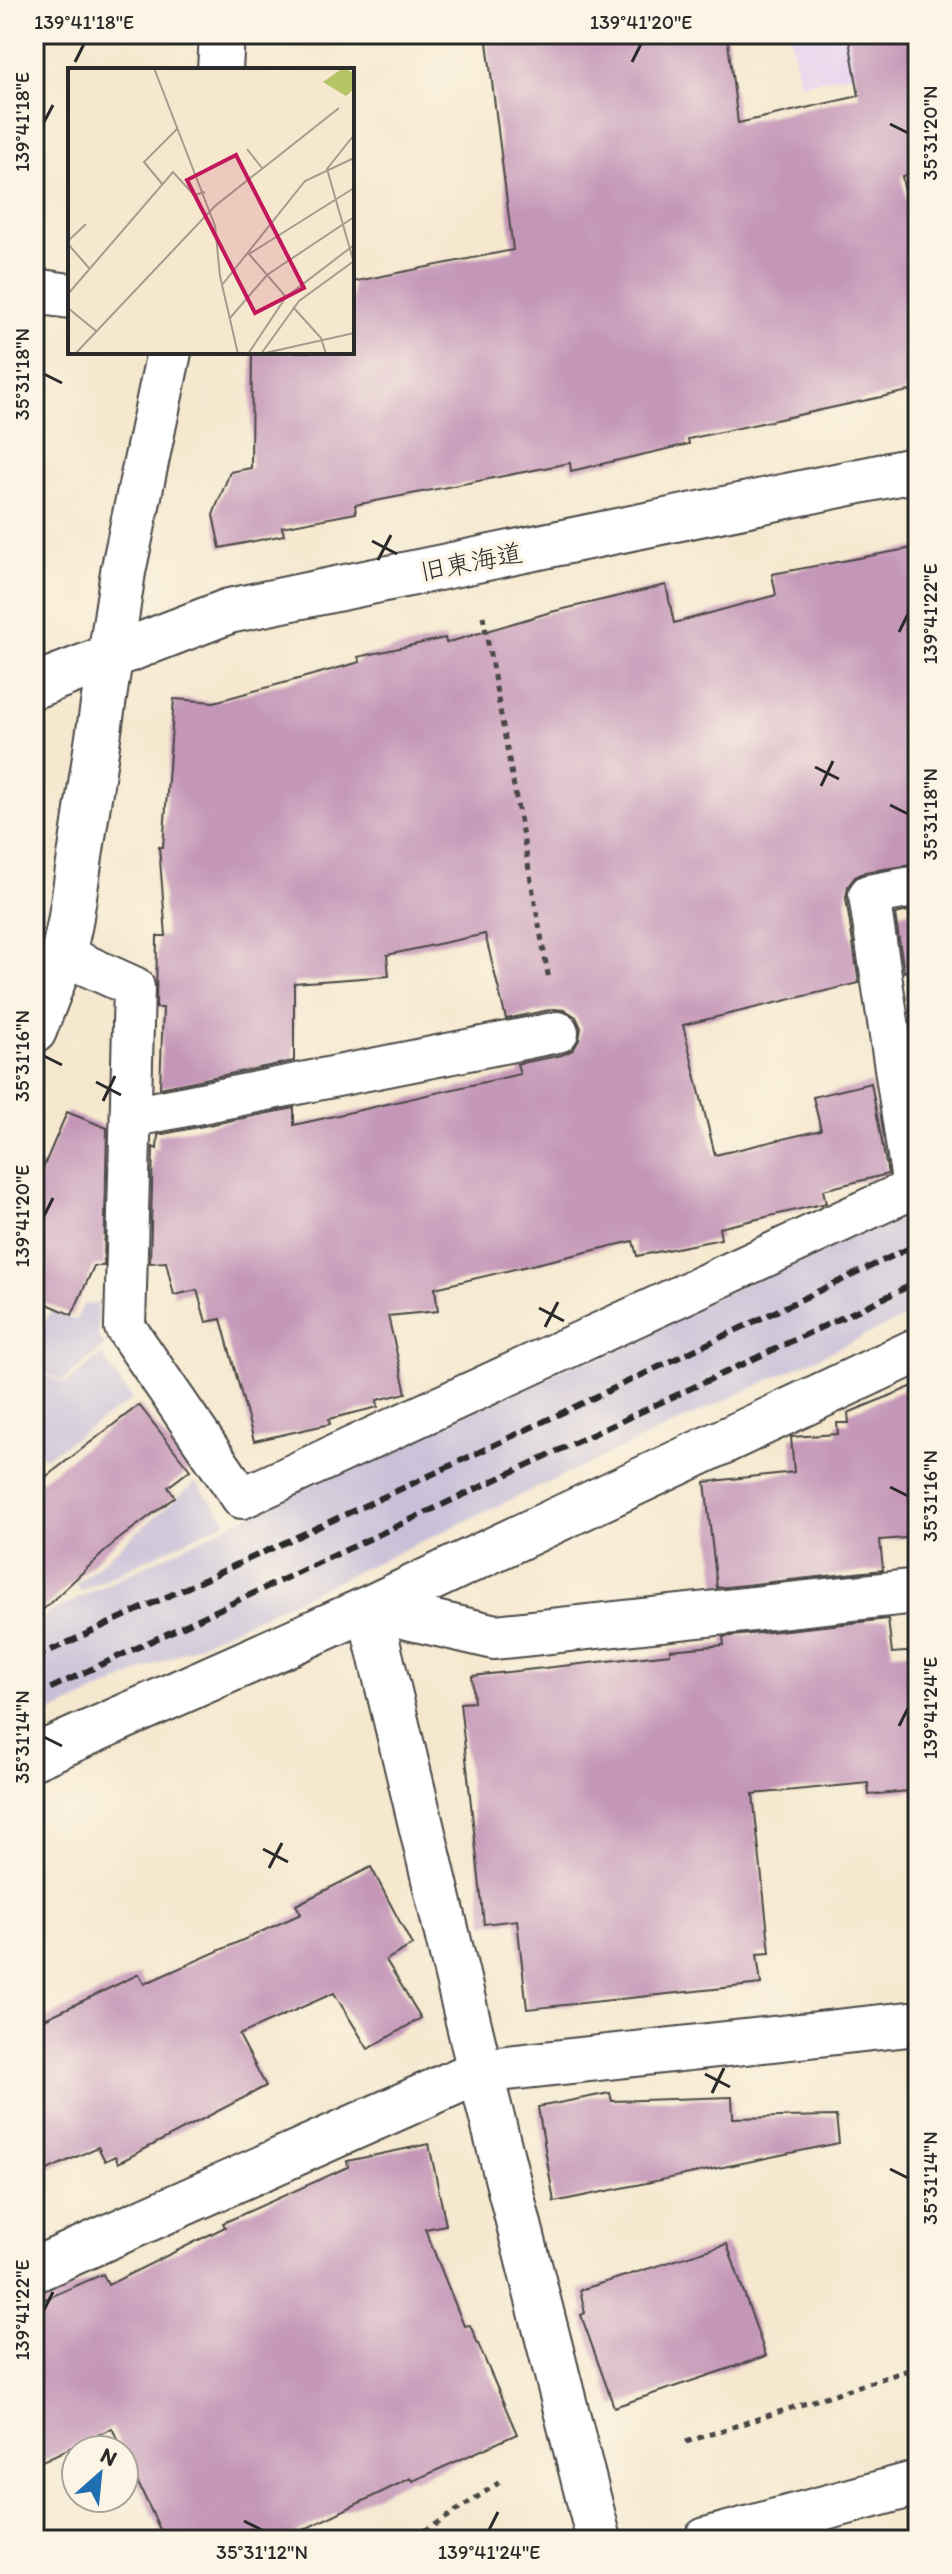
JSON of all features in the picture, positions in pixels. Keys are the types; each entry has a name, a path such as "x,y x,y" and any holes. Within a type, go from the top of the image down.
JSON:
{"main road":[{"path":"220,68 222,34"},
{"path":"34,291 68,296"},
{"path":"34,1031 63,955 129,541 169,354"},
{"name":"旧東海道","path":"34,686 229,611 918,469"},
{"path":"34,1757 369,1608 918,1350"},
{"path":"369,1608 495,1637 918,1591"},
{"path":"369,1608 480,2071 599,2540"},
{"path":"34,2270 480,2071 918,2023"},
{"path":"706,2540 918,2483"}],"lane":[{"path":"63,955 134,987 125,1327 242,1498 916,1187 869,895 918,886"},
{"path":"131,1117 558,1032"}],"path":[{"path":"474,562 558,1032"},
{"path":"686,2442 918,2367"},
{"path":"402,2540 432,2527 500,2482"}],"shaded area":[{"path":"790,34 918,34 918,61 800,84"},
{"path":"918,1204 918,1311 34,1721 34,1620 307,1487"},
{"path":"83,1304 98,1304 98,1336 106,1345 63,1381 34,1368 34,1327 41,1330 51,1310 76,1321"},
{"path":"102,1355 132,1400 44,1458 34,1450 34,1370 65,1384"},
{"path":"196,1482 227,1521 81,1591 76,1584"}],"building":[{"path":"486,34 727,34 738,123 859,96 848,34 918,34 918,173 902,176 918,270 918,389 688,439 689,444 571,471 570,463 355,505 356,513 282,527 284,535 220,548 213,515 230,472 251,468 252,354 354,354 354,282 513,250"},
{"path":"918,547 918,864 865,872 855,877 848,886 846,898 859,983 683,1025 715,1155 821,1130 813,1097 871,1083 888,1174 823,1190 826,1203 719,1228 721,1239 637,1256 633,1241 435,1288 438,1311 388,1316 406,1393 377,1400 378,1407 329,1419 330,1424 254,1441 221,1319 206,1322 197,1290 174,1295 166,1262 150,1263 153,1147 157,1149 158,1135 294,1108 294,1125 520,1074 517,1064 573,1050 581,1028 576,1017 565,1010 554,1009 506,1019 485,934 387,955 389,976 294,983 294,1061 160,1088 163,1008 156,1008 157,936 166,936 159,847 163,847 174,699 214,702 360,662 358,657 445,638 446,643 551,612 666,585 674,623 776,595 772,574"},
{"path":"918,909 918,968 904,972 895,914"},
{"path":"67,1112 107,1128 104,1266 94,1266 72,1315 34,1298 34,1189"},
{"path":"918,1384 918,1537 880,1540 883,1570 717,1588 705,1482 794,1472 791,1437 838,1434 837,1423 849,1423 848,1413"},
{"path":"139,1405 190,1470 168,1487 175,1497 115,1542 34,1618 34,1486"},
{"path":"888,1619 892,1653 918,1651 918,1790 869,1795 868,1783 753,1794 770,1953 757,1954 761,1984 527,2009 517,1920 484,1924 460,1703 474,1702 472,1676 670,1654 670,1650 724,1645 723,1637"},
{"path":"371,1867 412,1945 386,1960 421,2018 368,2049 334,1993 239,2035 266,2086 118,2163 115,2156 105,2161 98,2147 34,2176 34,2024 139,1974 144,1984 301,1914 296,1905"},
{"path":"610,2093 612,2101 732,2097 733,2118 836,2116 839,2143 554,2202 538,2107"},
{"path":"429,2144 446,2225 425,2229 464,2326 470,2325 517,2434 413,2481 411,2478 282,2540 165,2540 140,2487 140,2434 115,2434 112,2428 99,2434 60,2434 60,2453 34,2465 34,2304 103,2274 108,2285 225,2227 223,2223 348,2167 347,2161"},
{"path":"727,2244 766,2356 614,2407 581,2315 585,2313 580,2290"}],"railway":[{"path":"34,1658 418,1481 918,1244"},
{"path":"34,1696 918,1282"}]}
